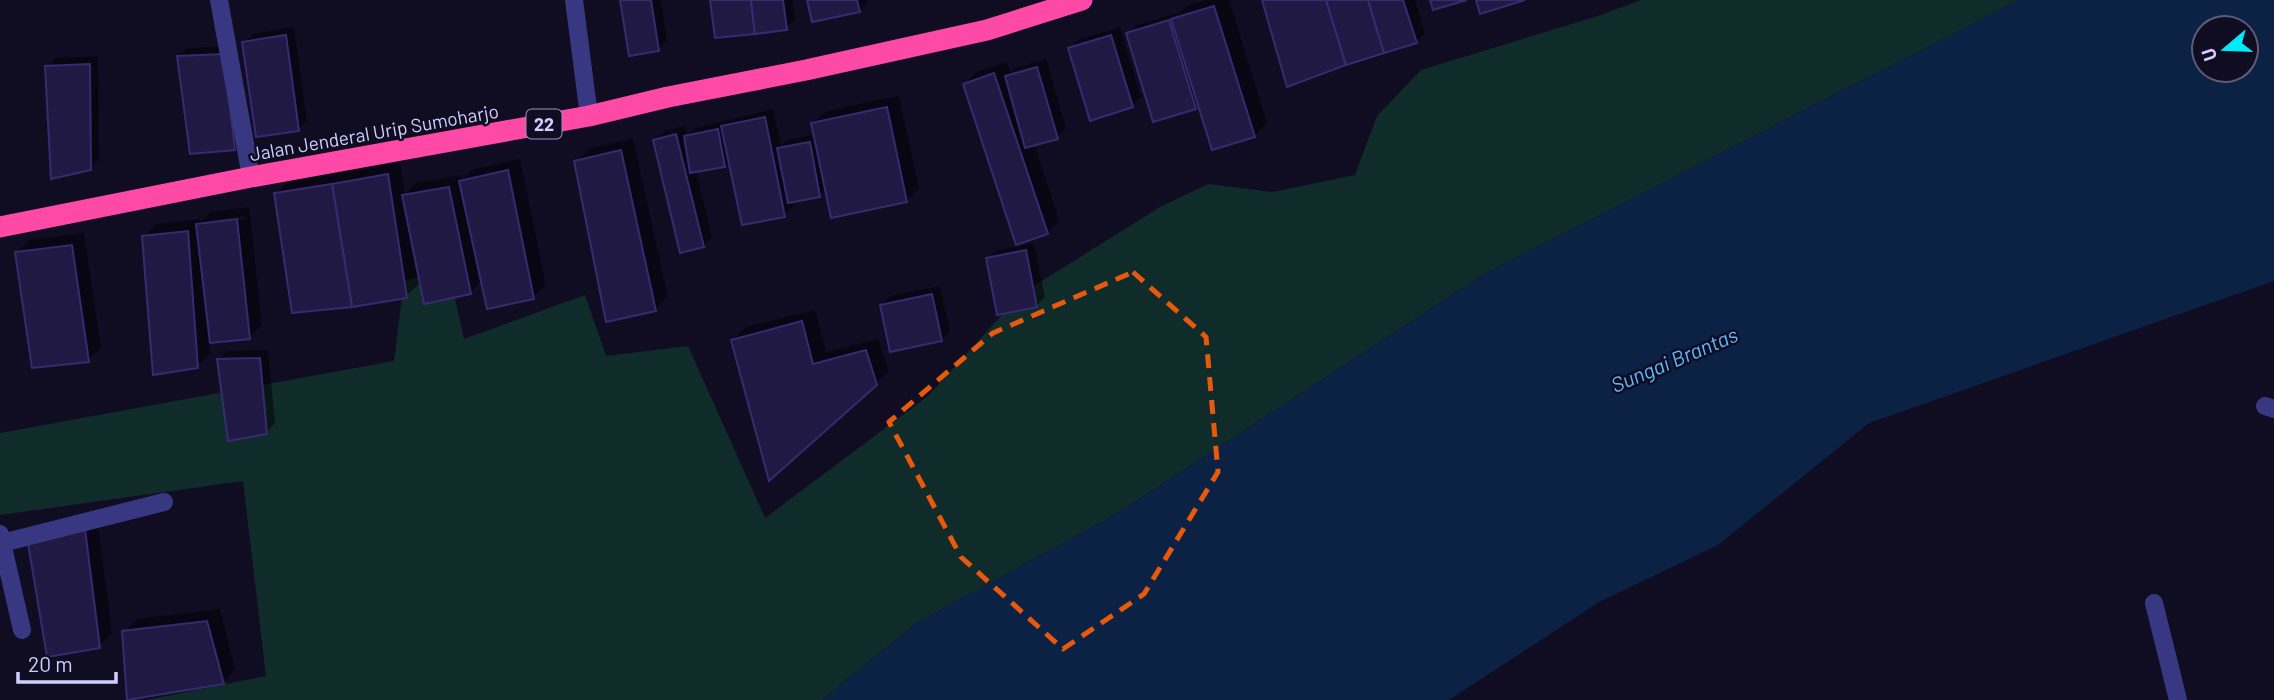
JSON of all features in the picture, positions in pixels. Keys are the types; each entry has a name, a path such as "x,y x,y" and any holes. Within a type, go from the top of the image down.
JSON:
{"highway":[{"name":"Jalan Jenderal Urip Sumoharjo","path":"0,227 251,177 589,116 986,30 1082,0"}],"street":[{"path":"219,0 251,177"},
{"path":"574,0 589,116"},
{"path":"22,630 1,538 164,502"},
{"path":"2154,603 2178,700"}],"highlighted area":[{"path":"1133,272 1206,337 1218,472 1144,594 1063,649 961,557 889,422 993,333"}],"green space":[{"path":"1641,0 2019,0 1479,277 1118,513 915,624 822,700 147,700 266,676 243,481 0,515 0,433 394,361 404,281 448,268 464,339 585,295 606,356 688,346 765,518 928,396 1021,294 1160,207 1208,184 1273,192 1355,175 1377,116 1421,70 1598,16"}],"water":[{"name":"Sungai Brantas","path":"2019,0 2274,0 2274,281 1869,423 1718,545 1599,602 1449,700 822,700 915,624 1118,513 1479,277"}],"building":[{"path":"620,0 651,0 659,51 629,56"},
{"path":"710,0 751,0 755,34 715,38"},
{"path":"751,0 783,0 787,30 755,34"},
{"path":"807,0 857,0 860,12 812,22"},
{"path":"1262,0 1326,0 1346,65 1287,87"},
{"path":"1326,0 1368,0 1384,53 1346,65"},
{"path":"1368,0 1403,0 1417,43 1384,53"},
{"path":"1430,0 1467,0 1433,10"},
{"path":"1476,0 1525,0 1480,14"},
{"path":"1214,6 1255,137 1212,150 1171,19"},
{"path":"1169,20 1196,109 1153,122 1126,33"},
{"path":"286,35 299,131 256,137 242,42"},
{"path":"1111,35 1133,107 1090,121 1068,48"},
{"path":"224,54 235,150 190,154 177,56"},
{"path":"90,64 91,170 51,179 45,66"},
{"path":"1037,67 1058,139 1025,148 1005,76"},
{"path":"994,73 1048,234 1016,245 963,84"},
{"path":"887,107 907,202 831,218 811,123"},
{"path":"765,117 785,217 742,225 721,126"},
{"path":"718,129 725,167 690,173 684,136"},
{"path":"676,134 704,247 680,253 653,140"},
{"path":"810,142 820,197 788,203 777,148"},
{"path":"621,150 656,311 606,322 574,161"},
{"path":"508,170 534,299 487,309 459,181"},
{"path":"388,174 407,298 352,307 332,184"},
{"path":"332,184 352,307 292,313 274,193"},
{"path":"449,187 471,294 424,304 402,195"},
{"path":"237,219 250,339 210,343 196,224"},
{"path":"188,231 198,368 153,375 142,236"},
{"path":"72,245 89,362 32,368 15,252"},
{"path":"1026,250 1037,307 997,315 986,258"},
{"path":"932,294 942,341 890,352 880,305"},
{"path":"802,321 813,364 866,350 877,385 769,481 731,340"},
{"path":"260,358 267,434 228,441 217,359"},
{"path":"85,529 100,648 47,657 27,537"},
{"path":"207,621 224,684 127,700 122,631"}]}
